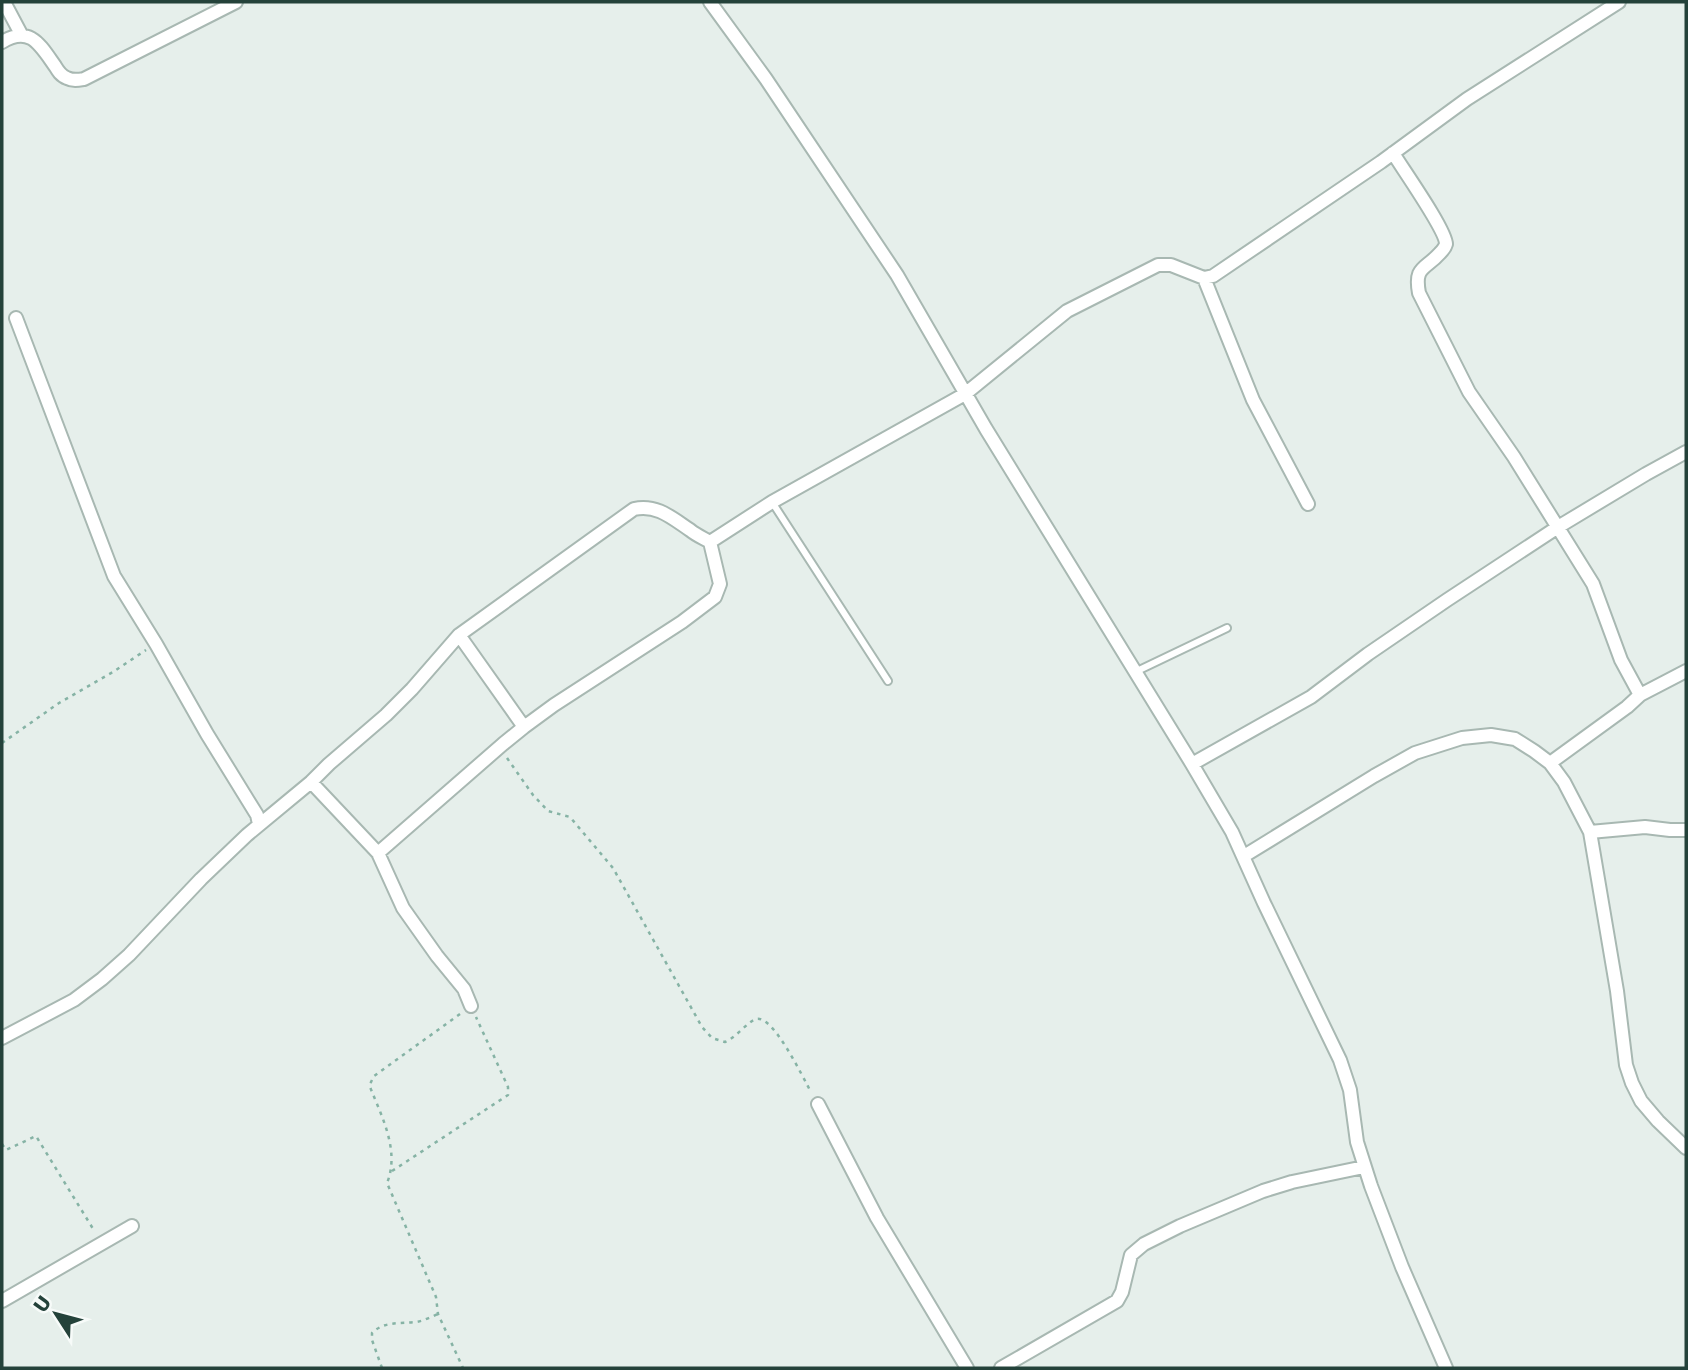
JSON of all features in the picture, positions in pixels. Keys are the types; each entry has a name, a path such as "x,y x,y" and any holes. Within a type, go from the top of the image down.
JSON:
{"street":[{"path":"4,2 21,34"},
{"path":"2,42 21,34 32,38 62,75 75,80 84,79 236,2"},
{"path":"710,2 772,87 883,252 965,394 1219,807 1346,1076 1364,1167 1402,1266 1446,1368"},
{"path":"710,542 772,502 965,394 1067,312 1140,273 1158,265 1171,265 1204,278 1213,276 1467,99 1619,2"},
{"path":"1393,153 1446,242 1444,249 1418,276 1419,293 1469,392 1514,457 1593,584 1621,660 1640,695"},
{"path":"1204,278 1253,400 1308,504"},
{"path":"16,318 114,576 257,814 260,824"},
{"path":"1192,764 1311,697 1368,654 1558,527 1686,452"},
{"path":"2,1038 74,1000 102,979 260,824 386,715 459,635 634,509 648,507 664,512 710,542 720,584 715,597 524,727 377,853"},
{"path":"459,635 524,727"},
{"path":"1550,763 1640,695 1686,671"},
{"path":"1244,856 1415,753 1462,738 1491,735 1515,739 1550,763 1564,782 1590,832 1617,991 1626,1065 1641,1101 1686,1148"},
{"path":"311,782 377,853 403,908 464,989 471,1006"},
{"path":"1590,832 1645,827 1686,830"},
{"path":"818,1104 877,1218 967,1368"},
{"path":"1001,1368 1117,1301 1122,1292 1131,1255 1144,1244 1263,1191 1364,1167"},
{"path":"2,1301 132,1226"}],"lane":[{"path":"772,502 888,681"},
{"path":"1135,672 1227,628"}],"path":[{"path":"2,743 59,703 156,644"},
{"path":"503,744 507,758 533,795 548,811 570,817 613,868 702,1027 712,1038 725,1042 733,1039 754,1019 766,1021 777,1033 818,1104"},
{"path":"391,1171 508,1095 508,1087 499,1065 471,1006 374,1076 370,1087 390,1138 391,1171 387,1183 436,1297 438,1314 463,1368"},
{"path":"2,1144 6,1150 36,1136 102,1243"},
{"path":"382,1368 372,1340 372,1333 379,1326 419,1321 438,1314"}]}
